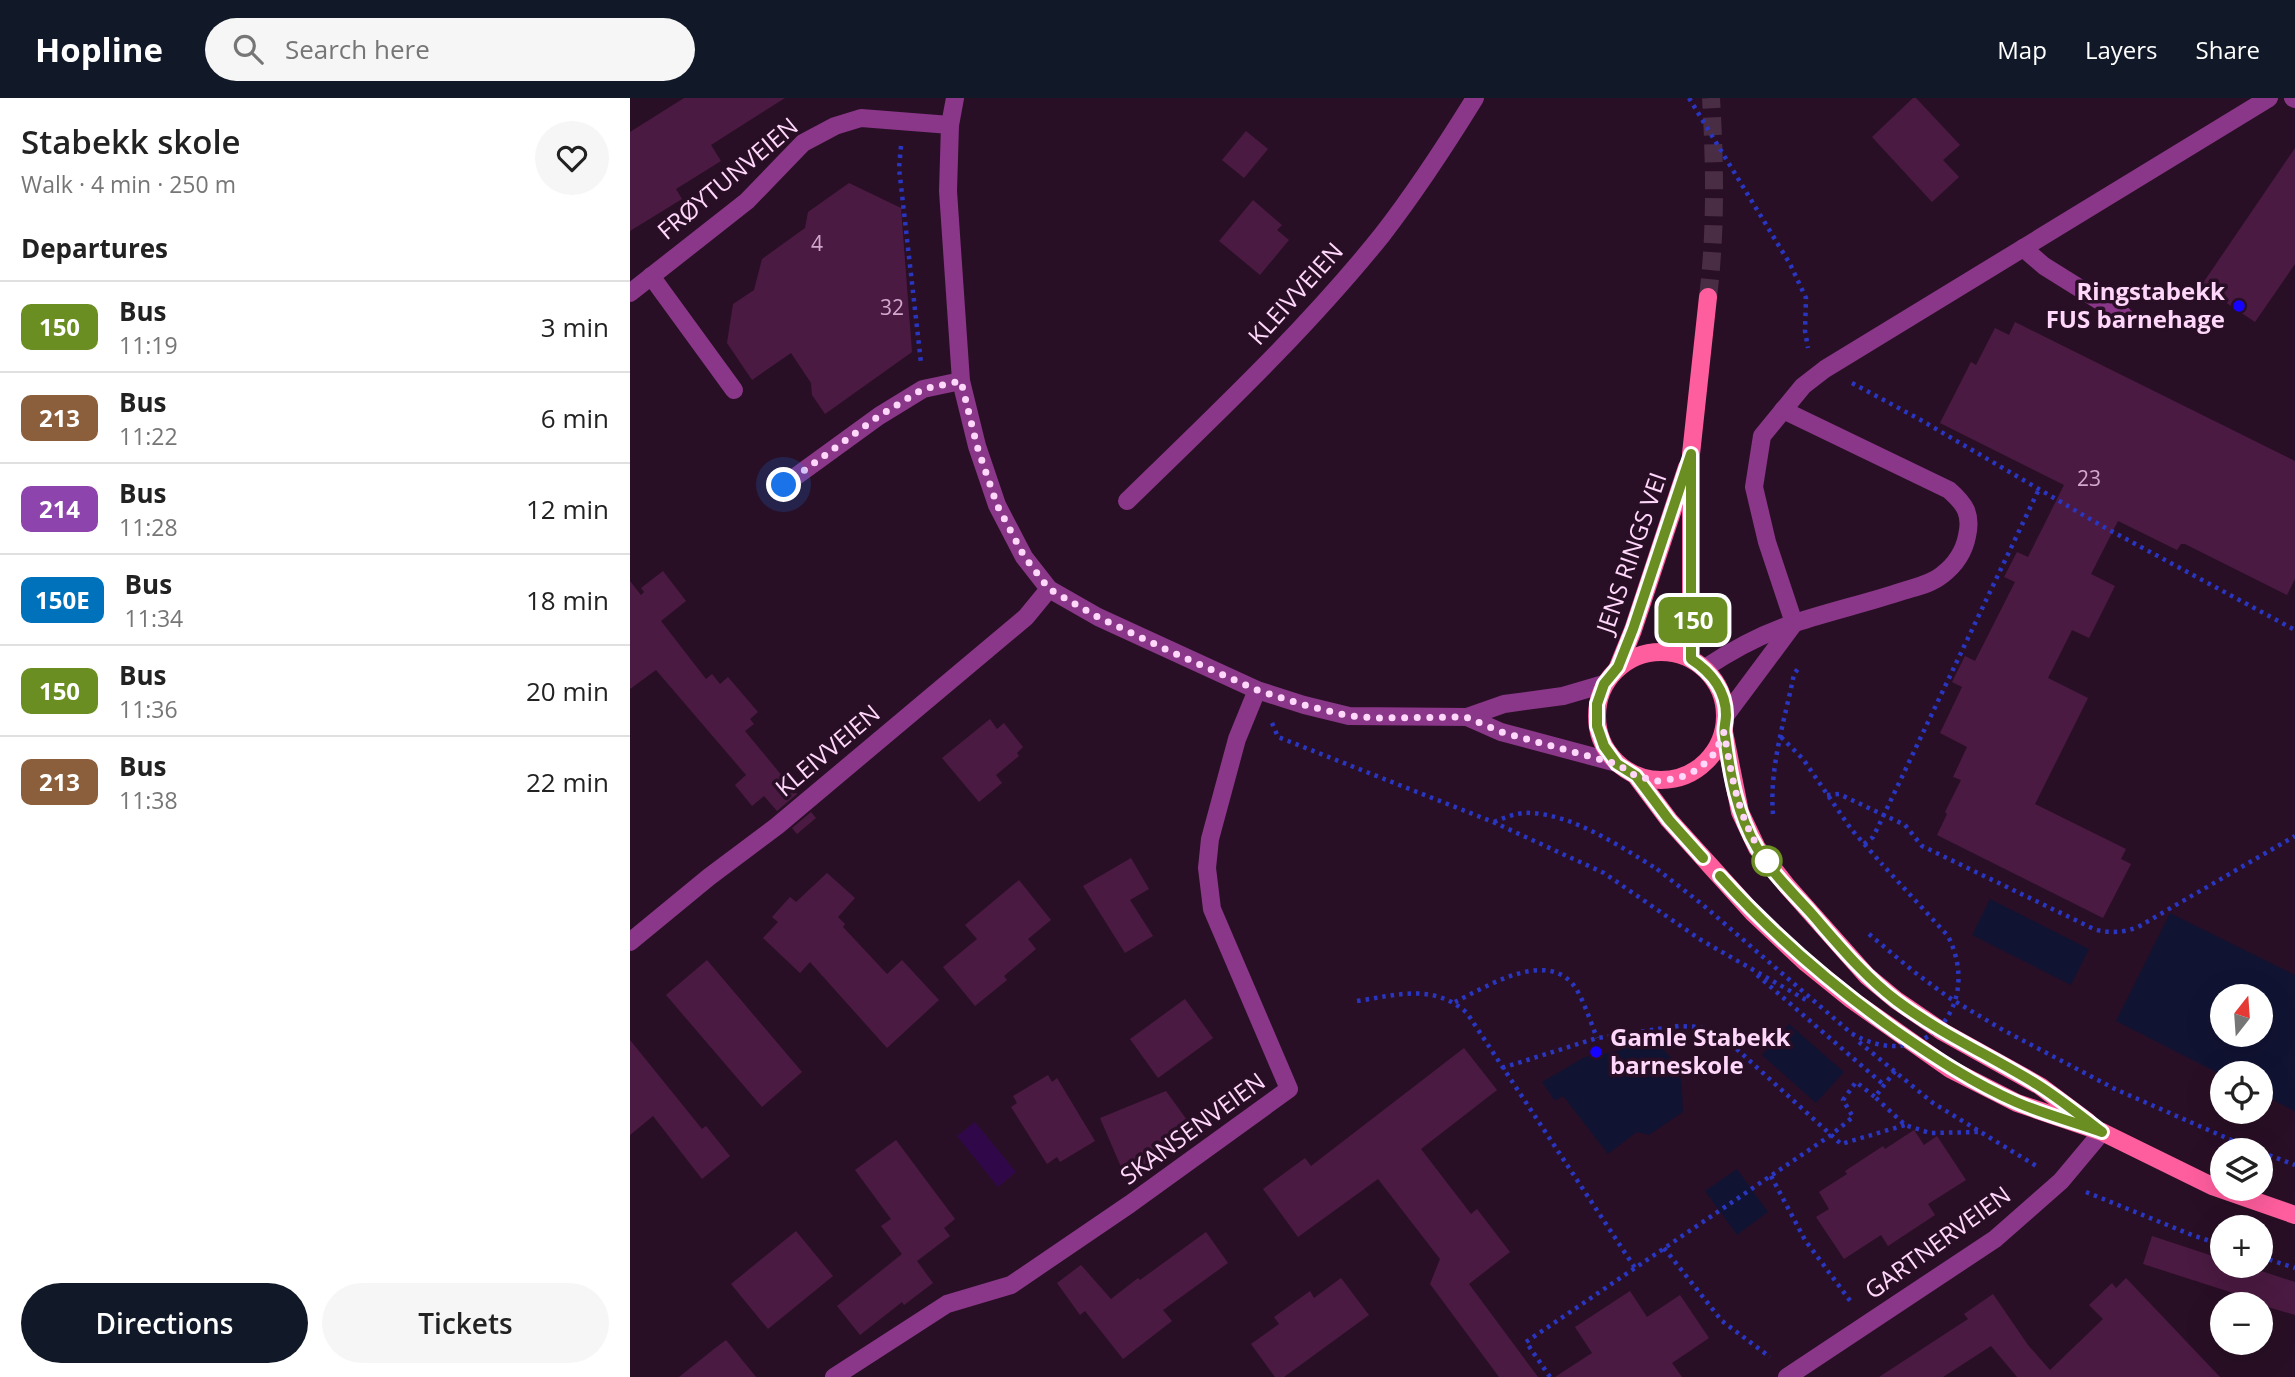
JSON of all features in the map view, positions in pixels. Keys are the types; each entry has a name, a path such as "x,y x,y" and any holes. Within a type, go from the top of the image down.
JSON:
{"main road":[{"name":"JENS RINGS VEI","path":"1698,664 1691,454 1709,297"},
{"name":"JENS RINGS VEI","path":"1618,667 1691,454"},
{"path":"1725,724 1715,753 1699,769 1679,778 1657,781 1636,776 1617,764 1604,746 1597,726 1597,704 1604,684 1618,667 1634,657 1652,652 1671,652 1698,664 1720,690 1740,813 1757,848 1787,886 1867,976 1896,1000 1943,1032 2040,1086 2102,1132"},
{"path":"1636,776 1669,820 1753,913 1805,962 1852,1000 1950,1069 2017,1103 2102,1132 2212,1185 2295,1215"}],"street":[{"path":"955,98 950,125 948,191 961,381 977,446 997,505 1024,556 1049,589 1098,617 1257,690 1349,716 1466,717 1504,704 1563,696 1604,684"},
{"name":"KLEIVVEIEN","path":"1127,501 1269,362 1381,235 1435,164 1475,98"},
{"path":"1794,623 1767,542 1754,487 1762,436 1803,386 1825,369 2269,98"},
{"name":"FRØYTUNVEIEN","path":"630,293 747,201 803,143 835,126 861,118 950,125"},
{"path":"2023,248 2045,266 2124,316"},
{"path":"651,276 734,390"},
{"path":"784,485 879,416 923,389 961,381"},
{"path":"1698,664 1794,623 1861,605 1940,577 1960,557 1966,544 1969,513 1962,502 1938,484 1783,410"},
{"name":"KLEIVVEIEN","path":"630,942 709,877 778,826 1026,617 1049,589"},
{"path":"1725,724 1794,623"},
{"name":"SKANSENVEIEN","path":"834,1377 947,1304 1011,1285 1130,1204 1289,1089 1212,909 1207,868 1210,839 1237,739 1257,690"},
{"path":"1466,717 1501,732 1617,764"},
{"name":"GARTNERVEIEN","path":"1790,1375 1995,1239 2061,1181 2102,1132"}],"path":[{"path":"1689,98 1790,264 1806,298 1807,344 1812,356 1825,369 1919,419 2102,526 2295,630"},
{"path":"904,121 898,168 923,389"},
{"path":"1864,844 1872,837 1883,815 2039,489"},
{"path":"1773,816 1771,796 1794,674 1810,651 1794,623"},
{"path":"1257,690 1278,737 1493,822 1604,873 1670,920 1817,1007 1933,1103 2061,1181 2210,1240"},
{"path":"1493,822 1522,814 1552,816 1582,827 1615,844 1657,869 1703,905 1851,1033 1864,1041 1891,1047 1918,1041 1942,1024 1955,1003 1960,977 1956,951 1948,936 1864,844 1802,759 1781,737"},
{"path":"1827,794 1839,794 1905,825 1922,846 2095,930 2111,933 2137,927 2295,836"},
{"path":"1863,929 1930,984 2003,1030 2115,1089 2227,1138"},
{"path":"1745,966 1884,1085"},
{"path":"1455,1002 1524,971 1550,971 1570,982 1578,991 1598,1038"},
{"path":"1357,1001 1426,993 1455,1002 1467,1013 1635,1268"},
{"path":"1502,1068 1598,1038 1679,1026 1700,1027 1729,1042 1841,1144 1905,1125"},
{"path":"1875,1097 1895,1071"},
{"path":"1550,1377 1526,1342 1831,1135 1853,1117 1843,1100 1856,1082 1905,1125 1930,1133 1982,1132"},
{"path":"2273,1157 2295,1166"},
{"path":"1771,1176 1805,1240 1834,1282 1869,1323"},
{"path":"1664,1248 1722,1321 1790,1375"},
{"path":"2273,1261 2295,1268"}],"shaded area":[{"path":"1990,899 2089,949 2071,985 1972,935"},
{"path":"2170,913 2295,975 2295,1111 2273,1100 2273,1061 2210,1061 2210,1069 2116,1021"},
{"path":"1789,1024 1844,1072 1816,1103 1762,1055"},
{"path":"1654,1038 1679,1071 1683,1112 1649,1135 1637,1132 1608,1154 1563,1096 1555,1101 1542,1082 1585,1057 1619,1051 1618,1043"},
{"path":"975,1122 1016,1172 998,1187 957,1136"},
{"path":"1737,1169 1768,1212 1737,1235 1705,1191"}],"building":[{"path":"684,98 785,98 711,145 721,161 676,189 682,199 630,231 630,132"},
{"path":"1916,98 1960,145 1943,160 1959,177 1932,202 1872,137"},
{"path":"1246,131 1268,149 1244,178 1222,160"},
{"path":"2295,148 2295,264 2255,322 2201,286"},
{"path":"849,183 901,208 912,352 825,414 812,395 811,383 791,353 752,380 727,343 733,304 754,290 762,259 805,228 808,212"},
{"path":"1253,200 1282,225 1277,230 1289,240 1260,275 1219,241"},
{"path":"2015,322 2295,461 2295,579 2287,595 2185,544 2181,544 2177,550 2118,521 2091,574 2115,586 2089,638 2072,630 2048,678 2088,698 2035,804 2126,849 2121,859 2131,864 2103,918 1937,835 1961,780 1953,777 1967,747 1940,733 1962,687 1952,682 1965,656 1975,661 2015,582 2004,577 2017,552 2028,557 2064,485 1940,423 1971,362 1976,365 1995,328 2009,335"},
{"path":"663,571 686,601 661,621 706,679 712,674 720,684 728,677 758,712 750,719 754,724 745,731 797,794 777,811 764,796 752,806 735,785 746,775 656,670 630,689 630,581 641,595 644,592 641,588"},
{"path":"990,719 997,729 1004,723 1023,747 1017,753 1019,756 996,775 1002,783 979,802 942,758"},
{"path":"811,812 816,818 797,834 792,828"},
{"path":"1131,858 1149,889 1130,900 1153,936 1125,953 1083,886"},
{"path":"827,873 855,898 838,917 845,924 843,927 887,974 902,960 939,1000 887,1048 810,962 800,973 763,938 778,922 772,917 790,897 796,902"},
{"path":"1019,880 1051,920 1028,939 1036,949 1004,976 1007,980 975,1006 943,967 977,939 965,925"},
{"path":"707,960 802,1072 762,1107 666,995"},
{"path":"1185,999 1213,1038 1158,1078 1130,1039"},
{"path":"630,1040 702,1129 706,1126 730,1156 702,1179 653,1116 630,1135"},
{"path":"1464,1048 1497,1090 1421,1149 1471,1214 1477,1209 1510,1252 1469,1284 1538,1377 1499,1377 1430,1284 1440,1259 1378,1179 1298,1237 1263,1189 1305,1158 1311,1166"},
{"path":"1048,1075 1052,1082 1057,1078 1095,1141 1060,1162 1057,1157 1047,1164 1011,1107 1017,1103 1013,1096"},
{"path":"1166,1091 1197,1134 1171,1153 1124,1174 1100,1118"},
{"path":"1914,1130 1924,1145 1937,1136 1966,1180 1928,1204 1935,1215 1888,1246 1881,1235 1844,1259 1816,1217 1829,1209 1819,1192 1883,1146 1885,1149"},
{"path":"896,1140 955,1219 944,1228 950,1236 917,1261 933,1283 904,1305 902,1302 860,1335 837,1306 902,1254 881,1226 891,1219 855,1170"},
{"path":"796,1231 833,1276 768,1329 731,1284"},
{"path":"1206,1232 1228,1263 1163,1310 1172,1321 1123,1359 1085,1311 1080,1315 1057,1283 1081,1265 1111,1299"},
{"path":"2152,1236 2210,1255 2210,1278 2273,1278 2273,1275 2295,1282 2295,1315 2273,1309 2273,1292 2230,1292 2143,1264"},
{"path":"1341,1278 1369,1315 1284,1377 1275,1377 1251,1344 1279,1324 1274,1317 1310,1291 1314,1298"},
{"path":"2126,1278 2220,1377 2017,1377 1991,1346 1943,1377 1879,1377 1968,1319 1964,1314 1993,1294 2028,1345 2050,1370 2103,1319 2089,1305 2112,1283 2116,1288"},
{"path":"1630,1291 1647,1317 1680,1295 1709,1338 1672,1363 1682,1377 1555,1377 1592,1353 1575,1327"},
{"path":"726,1340 756,1377 679,1377 714,1349"}],"tunnel":[{"path":"1708,297 1714,198 1711,98"}],"bus line":[{"name":"150","path":"1703,858 1669,820 1636,776 1617,764 1604,746 1597,726 1597,704 1604,684 1618,667 1633,629 1691,454 1691,659 1705,668 1716,682 1723,698 1726,715 1724,732 1734,788 1740,813 1757,848 1867,976 1896,1000 1943,1032 2040,1086 2102,1132 2017,1103 1950,1069 1852,1000 1805,962 1753,913 1720,876"}],"place":[{"name":"Ringstabekk FUS barnehage","path":"2239,306"},
{"name":"Gamle Stabekk barneskole","path":"1596,1052"}],"route":[{"path":"784,485 879,416 923,389 961,381 977,446 997,505 1024,556 1049,589 1098,617 1257,690 1349,716 1466,717 1501,732 1617,764 1636,776 1657,781 1679,778 1699,769 1715,753 1724,732 1740,813 1757,848 1772,867 1767,861"}]}
